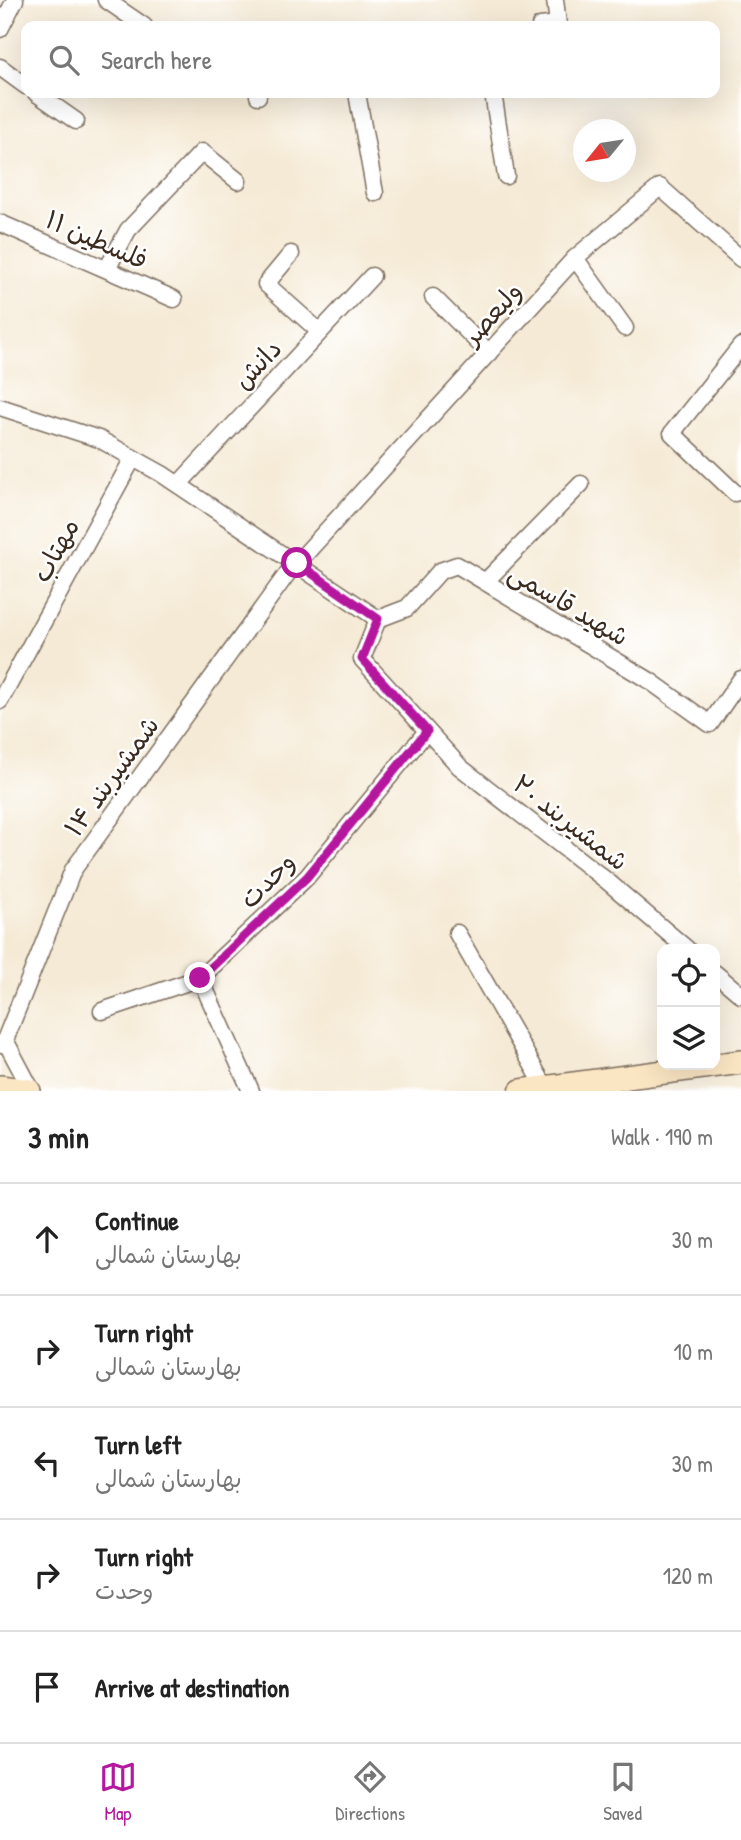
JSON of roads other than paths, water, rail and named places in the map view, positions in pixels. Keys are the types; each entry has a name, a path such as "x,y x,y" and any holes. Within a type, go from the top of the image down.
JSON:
{"main road":[{"path":"521,1091 741,1062"},
{"path":"0,1087 31,1091"}],"street":[{"path":"0,29 15,0"},
{"path":"106,0 137,21"},
{"path":"0,67 21,82"},
{"path":"43,98 76,121"},
{"path":"358,98 375,193"},
{"path":"494,98 506,176"},
{"path":"107,270 128,230 202,152 238,181"},
{"name":"ولیعصر","path":"297,563 575,258 660,187 741,259"},
{"name":"فلسطین ۱۱","path":"0,223 174,299"},
{"path":"291,254 266,284 320,332"},
{"path":"575,258 625,328"},
{"name":"دانش","path":"178,485 372,276"},
{"path":"433,297 489,353"},
{"path":"735,493 672,433 739,352"},
{"path":"0,407 99,439 133,458 297,563 378,619"},
{"name":"مهتاب","path":"0,701 133,458"},
{"path":"485,582 581,484"},
{"name":"شمشیربند ۱۴","path":"2,1042 73,870 297,563"},
{"name":"شهید قاسمی","path":"378,619 407,608 440,571 457,565 650,681 710,724 741,679"},
{"name":"شمشیربند ۲۰","path":"378,619 362,659 460,767 607,881 681,944"},
{"name":"وحدت","path":"103,1011 200,978 307,877 427,731"},
{"path":"457,933 545,1087"},
{"path":"720,977 741,996"},
{"path":"200,978 251,1091"},
{"path":"2,1042 31,1091"}]}
